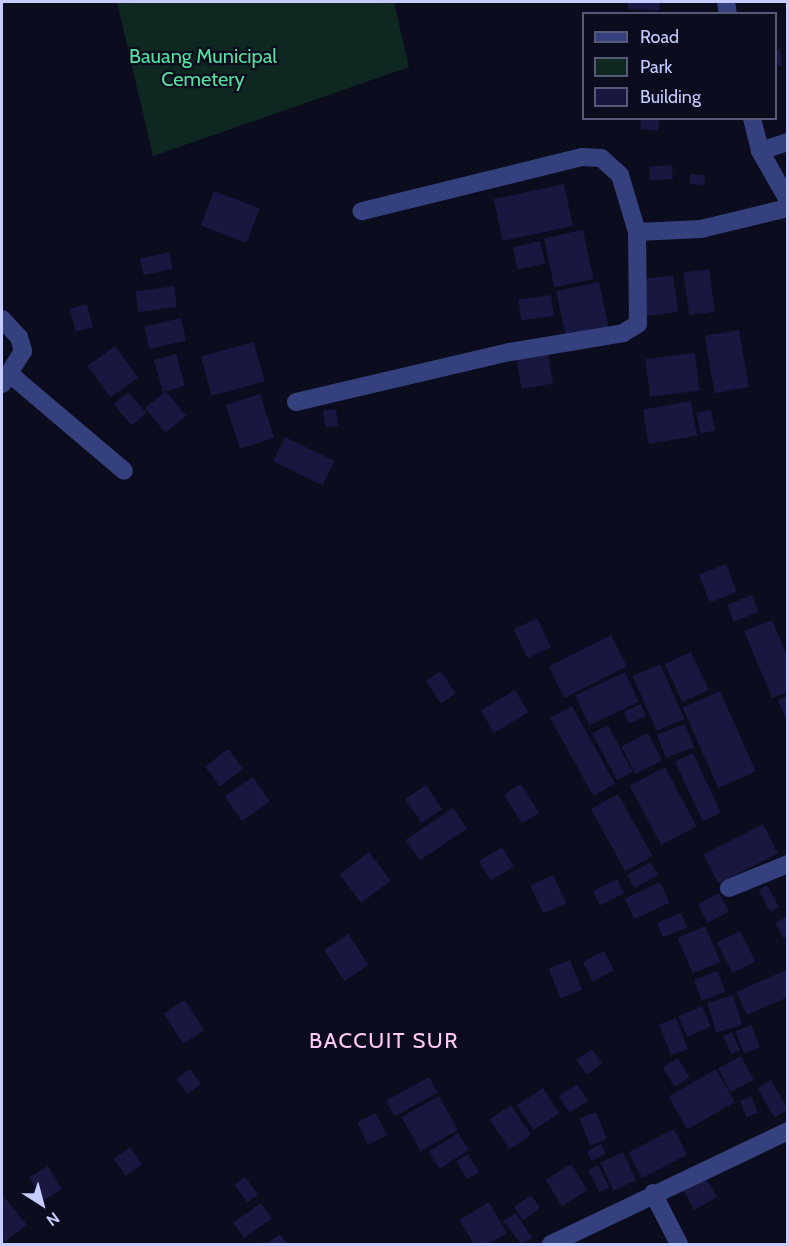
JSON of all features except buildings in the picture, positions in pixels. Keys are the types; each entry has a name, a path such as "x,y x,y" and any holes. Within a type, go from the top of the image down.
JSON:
{"street":[{"path":"752,120 760,151 788,200"},
{"path":"760,151 788,142"},
{"path":"296,402 510,352 631,330 640,319 637,232 620,175 608,161 592,156 362,211"},
{"path":"637,232 701,229 788,208"},
{"path":"2,319 22,344 6,379 124,471"},
{"path":"729,888 788,864"},
{"path":"551,1245 653,1193 788,1131"},
{"path":"653,1193 679,1245"}],"green space":[{"name":"Bauang Municipal Cemetery","path":"117,2 394,2 409,67 153,156"}],"district":[{"name":"BACCUIT SUR","path":"384,1041"}]}
